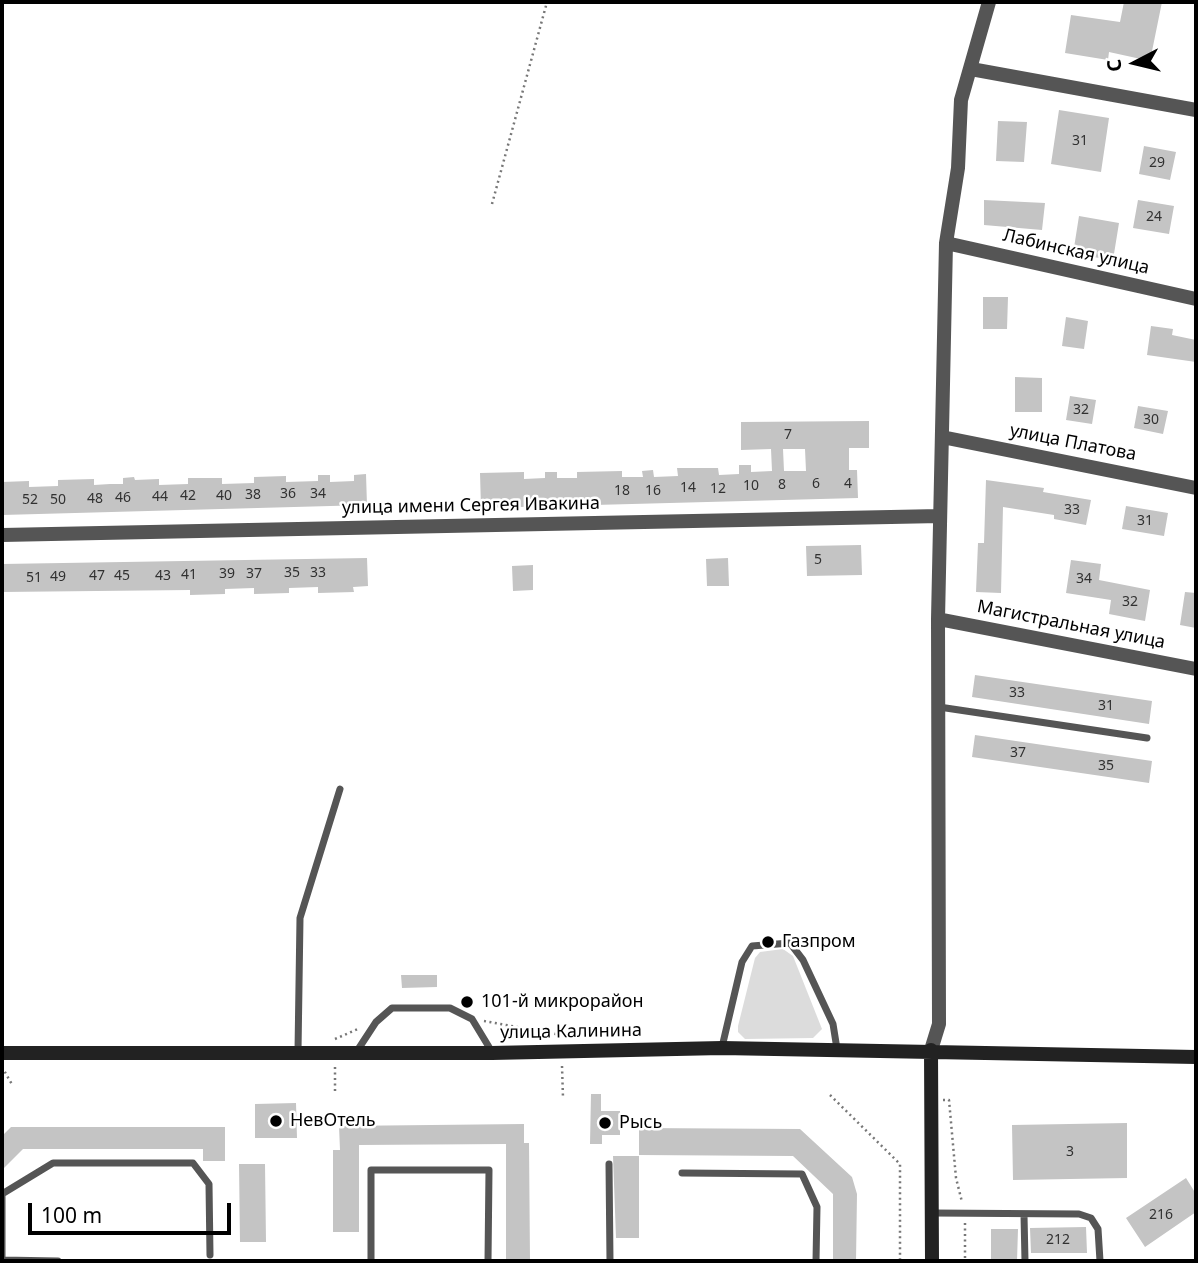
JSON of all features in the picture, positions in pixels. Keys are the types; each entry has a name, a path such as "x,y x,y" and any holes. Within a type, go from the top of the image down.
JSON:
{"main road":[{"name":"улица Калинина","path":"2,1053 492,1053 722,1048 1196,1057"},
{"path":"931,1050 932,1261"}],"street":[{"path":"931,1050 939,1024 938,619 946,243 958,168 961,100 989,2"},
{"path":"971,69 1196,110"},
{"name":"Лабинская улица","path":"946,243 1196,299"},
{"name":"улица Платова","path":"942,437 1196,488"},
{"name":"улица имени Сергея Ивакина","path":"2,535 940,516"},
{"name":"Магистральная улица","path":"938,619 1196,669"}],"lane":[{"path":"938,707 1147,738"},
{"path":"298,1051 300,918 340,789"},
{"path":"722,1048 742,962 752,946 790,943 803,960 834,1024 837,1049"},
{"path":"357,1051 376,1022 392,1008 450,1008 471,1019 492,1053"},
{"path":"58,1261 2,1259 2,1194 53,1163 193,1163 209,1184 210,1255"},
{"path":"609,1164 610,1261"},
{"path":"371,1261 371,1170 489,1170 488,1261"},
{"path":"682,1173 802,1174 817,1207 816,1261"},
{"path":"932,1213 1079,1214 1091,1218 1098,1228 1100,1261"},
{"path":"1024,1215 1025,1261"}],"path":[{"path":"492,204 547,2"},
{"path":"2,1067 13,1086"},
{"path":"830,1095 900,1164 900,1261"},
{"path":"931,1101 949,1100 956,1178 964,1212 965,1261"}],"shaded area":[{"path":"783,949 793,956 822,1029 813,1038 745,1039 738,1032 738,1026 755,958 760,952"}],"building":[{"path":"1124,2 1162,2 1150,61 1109,52 1108,60 1065,53 1071,15 1120,22"},
{"path":"1059,110 1109,118 1101,172 1051,164"},
{"path":"998,121 1027,122 1024,162 996,161"},
{"path":"1144,146 1176,152 1170,180 1139,174"},
{"path":"984,200 1045,203 1042,230 984,225"},
{"path":"1138,200 1174,206 1169,234 1133,228"},
{"path":"1079,216 1119,223 1113,260 1073,254"},
{"path":"983,297 1008,297 1007,329 983,329"},
{"path":"1066,317 1088,321 1084,349 1062,346"},
{"path":"1151,326 1173,329 1172,335 1196,340 1196,362 1147,355"},
{"path":"1015,377 1042,378 1042,412 1015,412"},
{"path":"1070,396 1096,400 1092,424 1066,420"},
{"path":"1138,406 1168,411 1163,434 1134,428"},
{"path":"869,421 869,448 849,448 849,470 857,470 858,498 481,508 480,473 524,472 524,479 545,478 545,472 557,472 557,478 577,478 577,472 622,471 622,477 643,477 642,471 653,470 654,477 678,476 677,468 718,468 719,475 739,474 739,465 751,465 751,472 772,471 771,449 741,450 741,422","holes":["783,449 805,449 806,471 784,471"]},
{"path":"366,474 367,505 2,515 2,482 29,481 29,487 58,486 58,480 94,479 94,485 123,484 123,478 134,477 135,480 159,479 159,485 188,484 188,478 222,478 222,484 254,483 254,477 286,476 286,482 318,481 318,475 330,475 330,482 354,481 354,475"},
{"path":"986,480 1044,488 1043,492 1091,500 1086,525 1054,519 1054,515 1003,507 1001,593 976,592 978,543 984,543"},
{"path":"1126,506 1168,513 1164,536 1122,529"},
{"path":"861,545 862,575 807,576 806,546"},
{"path":"367,558 368,586 353,587 354,592 318,593 318,587 289,588 289,593 254,594 254,588 225,589 225,594 190,595 190,590 2,592 2,564"},
{"path":"728,558 729,586 707,586 706,559"},
{"path":"1071,560 1101,564 1099,580 1150,590 1145,621 1109,614 1111,600 1066,593"},
{"path":"533,565 533,590 513,591 512,566"},
{"path":"1185,592 1196,593 1196,628 1180,625"},
{"path":"975,675 1152,701 1149,724 972,697"},
{"path":"975,735 1152,761 1149,783 972,757"},
{"path":"401,975 437,975 437,987 402,988"},
{"name":"Рысь","path":"591,1094 601,1094 601,1111 620,1111 620,1135 602,1135 602,1144 590,1144"},
{"name":"НевОтель","path":"296,1103 297,1138 255,1138 255,1104"},
{"path":"1127,1123 1127,1178 1013,1180 1012,1125"},
{"path":"524,1124 524,1143 529,1143 530,1261 506,1261 506,1144 359,1145 359,1232 333,1232 333,1150 340,1150 339,1126"},
{"path":"11,1127 225,1127 225,1161 203,1161 203,1149 23,1149 2,1170 2,1136"},
{"path":"639,1128 800,1129 852,1177 857,1194 856,1261 833,1261 833,1194 793,1156 639,1155"},
{"path":"613,1156 639,1156 639,1238 616,1238"},
{"path":"239,1164 265,1164 266,1242 240,1242"},
{"path":"1186,1178 1196,1194 1196,1212 1145,1247 1126,1218"},
{"path":"1086,1227 1087,1253 1031,1253 1030,1228"},
{"path":"991,1229 1018,1229 1017,1261 991,1261"}],"place":[{"name":"Газпром","path":"768,942"},
{"name":"101-й микрорайон","path":"467,1002"},
{"name":"НевОтель","path":"276,1121"},
{"name":"Рысь","path":"605,1123"}]}
